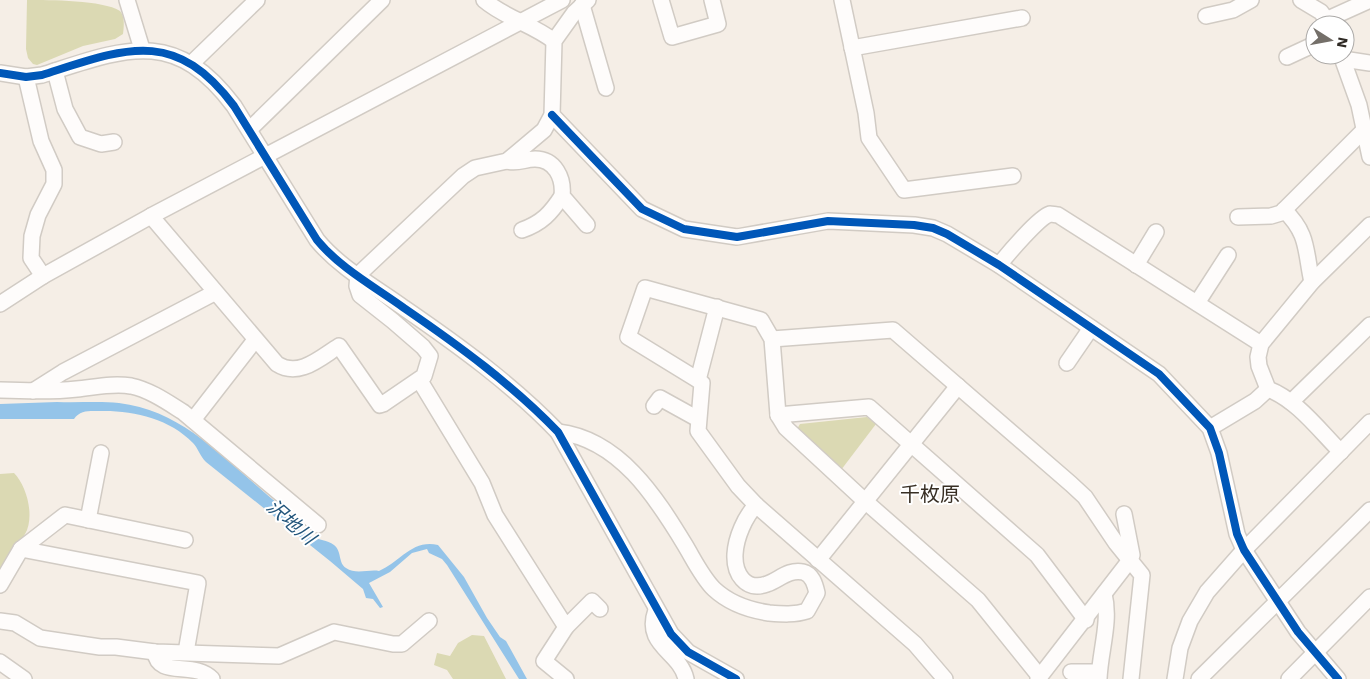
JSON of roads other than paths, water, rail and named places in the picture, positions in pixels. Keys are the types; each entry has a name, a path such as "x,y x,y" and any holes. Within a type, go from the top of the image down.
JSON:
{"street":[{"path":"127,0 142,49"},
{"path":"192,63 257,0"},
{"path":"250,129 382,0"},
{"path":"484,0 500,12 533,26 554,41"},
{"path":"0,304 43,276 151,216 562,0"},
{"path":"661,0 672,37 718,24 712,0"},
{"path":"842,0 869,138 904,190 1013,176"},
{"path":"1206,16 1233,10 1252,0"},
{"path":"1301,0 1320,15"},
{"path":"1342,15 1370,0"},
{"path":"507,161 544,130 552,115 554,41 585,3"},
{"path":"585,3 606,88"},
{"path":"852,48 1022,18"},
{"path":"0,73 26,77 142,49 173,54 192,63 220,87 250,129 264,157 317,240 329,254 511,388 535,408 558,432 656,610 678,644 736,679"},
{"path":"1287,57 1305,49"},
{"path":"1355,60 1370,63"},
{"path":"1345,65 1359,105 1370,157"},
{"path":"55,71 65,109 80,137 101,144 114,142"},
{"path":"26,77 41,141 54,170 54,184 38,215 32,236 31,258 43,276"},
{"path":"552,115 642,209 684,229 737,237 753,236 828,221 914,225 947,234 999,265 1159,374 1210,428 1219,453 1238,534 1244,550 1314,653 1338,679"},
{"path":"1238,216 1271,216 1284,210 1364,130"},
{"path":"151,216 214,293 276,364 288,369 306,367 339,346 380,405 420,381 427,373 430,356 394,321 360,295 357,286 358,275 462,176 481,166 507,161 518,163 536,159 549,162 556,170 563,184 562,196 550,214 539,223 522,230"},
{"path":"562,196 587,225"},
{"path":"1284,210 1292,217 1306,243 1312,282"},
{"path":"999,265 1011,250 1050,214 1058,215 1261,344"},
{"path":"1341,452 1291,402 1280,394 1268,389 1259,366 1258,357 1261,344 1312,282 1370,225"},
{"path":"1136,265 1156,232"},
{"path":"1197,303 1228,255"},
{"path":"944,679 915,644 741,490 698,431 702,383 628,337 645,288 761,320 772,339 778,415 794,438 978,600 1039,678 1086,620 1130,560 1132,555 1124,514"},
{"path":"32,392 63,372 214,293"},
{"path":"698,380 717,307"},
{"path":"1291,402 1370,325"},
{"path":"1067,363 1090,328"},
{"path":"772,339 892,330 1085,496 1116,543 1142,575 1131,679"},
{"path":"193,420 254,340"},
{"path":"420,381 482,483 495,515 566,627"},
{"path":"0,390 32,392 77,389 103,384 132,386 159,397 193,420 318,525"},
{"path":"818,560 958,386"},
{"path":"1210,428 1255,401 1268,389"},
{"path":"654,406 660,398 698,419"},
{"path":"778,415 869,407 1037,555 1086,620"},
{"path":"1175,679 1180,648 1194,613 1207,592 1244,550 1370,422"},
{"path":"558,432 587,438 634,474 657,500 705,578 724,596 739,606 757,611 787,614 807,611 817,593 812,578 804,572 792,571 766,585 758,586 747,584 736,571 735,549 738,539 742,528 756,505"},
{"path":"88,520 101,453"},
{"path":"1199,679 1370,510"},
{"path":"0,585 21,549 61,516 65,515 185,540"},
{"path":"21,549 198,583 186,652"},
{"path":"1056,658 1071,676 1099,676 1108,609 1104,594"},
{"path":"1288,679 1370,597"},
{"path":"566,679 544,661 566,627 592,601 600,608"},
{"path":"656,610 651,622 653,632 681,668 686,679"},
{"path":"0,621 14,624 40,638 100,648 116,647 155,652 279,656 334,632 393,644 402,644 429,621"},
{"path":"155,652 156,663 161,671 167,674 204,674 212,679"},
{"path":"0,662 24,679"}],"water":[{"name":"沢地川","path":"57,402 119,403 143,408 186,428 224,457 278,504 283,514 297,528 312,537 334,545 344,566 350,570 379,571 413,548 429,544 438,545 464,577 487,618 500,637 506,641 527,679 519,679 447,565 442,559 429,553 427,549 412,553 390,572 369,583 383,607 380,608 373,599 366,598 363,589 330,561 206,462 195,445 173,427 149,417 112,411 85,412 79,414 74,419 0,419 0,404"}],"district":[{"name":"千枚原","path":"930,494"}]}
